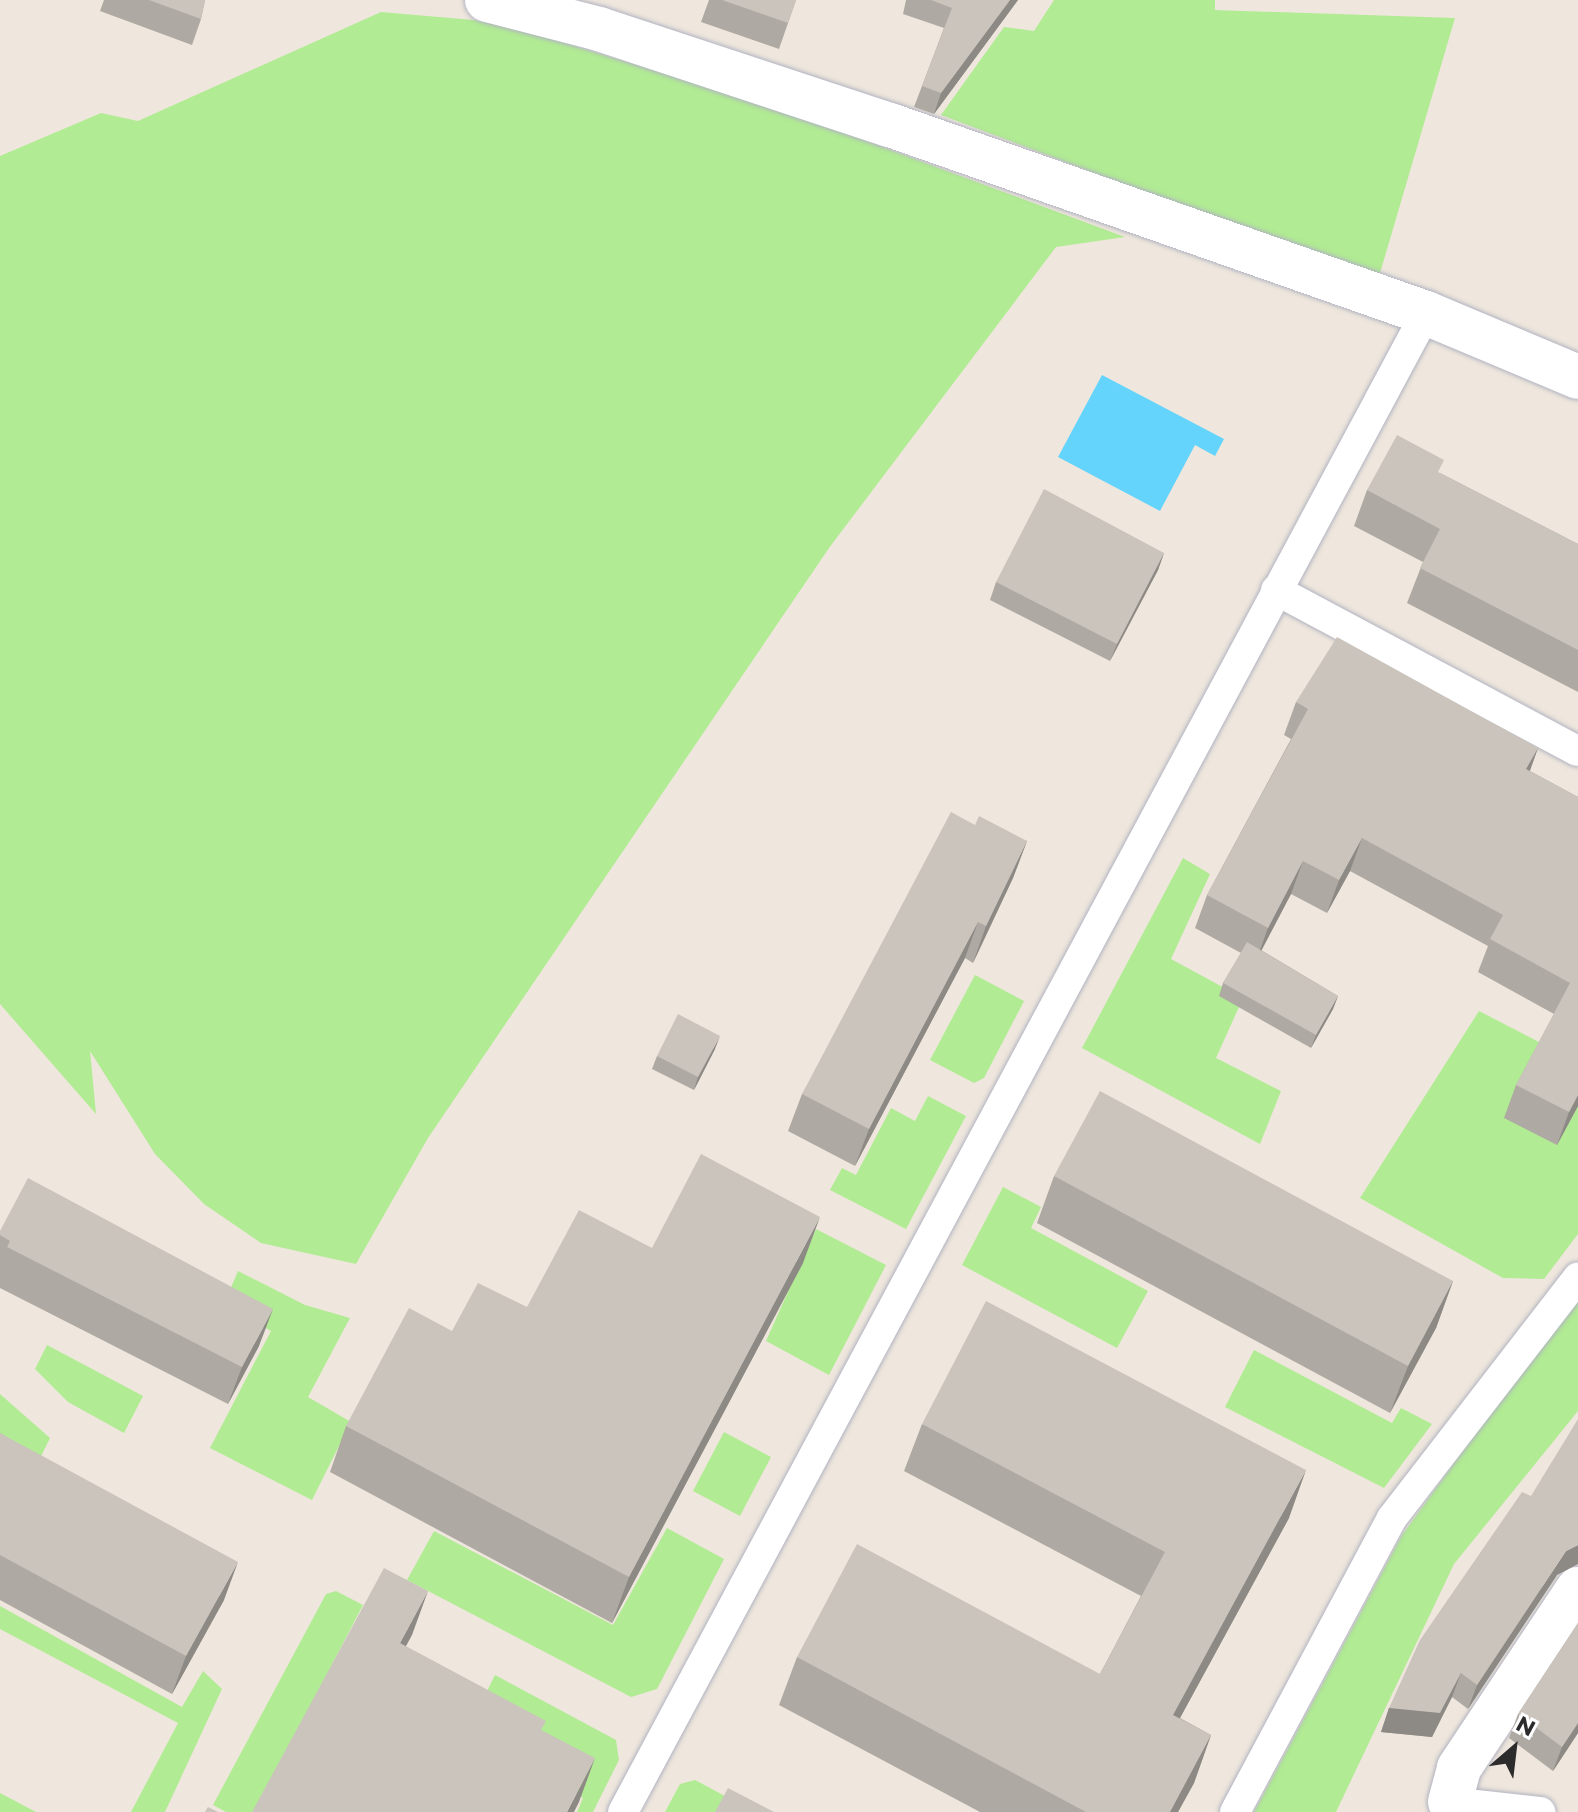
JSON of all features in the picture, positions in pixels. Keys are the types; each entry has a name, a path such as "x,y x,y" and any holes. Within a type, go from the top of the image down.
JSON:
{"street":[{"path":"487,0 610,14 1426,313 1578,377"},
{"path":"1450,1802 1459,1768 1578,1589"}],"lane":[{"path":"623,1812 1426,313"},
{"path":"1276,590 1578,751"},
{"path":"1235,1812 1392,1518 1578,1277"},
{"path":"1450,1802 1540,1812"}],"green space":[{"path":"1054,0 1215,0 1215,10 1455,18 1378,280 941,115 1004,27 1034,31"},
{"path":"381,12 497,22 788,112 1125,237 1056,247 829,548 428,1138 356,1264 261,1243 204,1204 155,1154 90,1051 96,1114 0,1004 0,156 101,113 138,121"},
{"path":"1183,858 1210,874 1171,959 1243,998 1216,1058 1281,1091 1260,1144 1082,1048"},
{"path":"975,975 1024,1001 984,1078 974,1083 930,1060"},
{"path":"1479,1011 1578,1062 1578,1234 1544,1279 1503,1278 1360,1198"},
{"path":"928,1096 966,1116 906,1229 830,1190 842,1168 856,1175 891,1108 915,1121"},
{"path":"1003,1187 1041,1207 1031,1228 1148,1291 1117,1348 962,1265"},
{"path":"816,1229 886,1265 829,1375 766,1341"},
{"path":"238,1271 305,1305 350,1318 308,1397 351,1422 312,1500 210,1448 271,1331 224,1304"},
{"path":"1578,1293 1578,1411 1454,1564 1336,1812 1254,1812 1402,1535"},
{"path":"47,1345 143,1396 124,1433 68,1402 35,1369"},
{"path":"1254,1350 1392,1423 1401,1408 1432,1424 1384,1488 1225,1407"},
{"path":"0,1394 50,1438 28,1483 0,1468"},
{"path":"724,1432 771,1457 740,1516 693,1491"},
{"path":"667,1528 724,1559 657,1689 631,1697 407,1580 434,1531 613,1625"},
{"path":"336,1591 363,1605 255,1812 226,1812 213,1805 326,1594"},
{"path":"0,1606 182,1707 203,1671 222,1689 165,1812 131,1812 178,1723 0,1629"},
{"path":"495,1675 616,1740 619,1760 593,1812 577,1812 583,1798 472,1721"},
{"path":"695,1780 755,1812 665,1812 680,1784"},
{"path":"0,1793 36,1812 0,1812"}],"water":[{"path":"1102,375 1224,439 1215,456 1195,445 1160,511 1058,457"}],"building":[{"path":"149,0 205,0 201,19"},
{"path":"722,0 796,0 788,23"},
{"path":"931,0 1010,0 941,93 922,86 952,8"},
{"path":"1397,435 1444,460 1438,472 1578,544 1578,650 1420,568 1440,529 1367,490"},
{"path":"1044,489 1164,553 1117,644 996,582"},
{"path":"1337,637 1538,748 1526,769 1578,797 1578,1095 1569,1112 1516,1085 1570,983 1490,939 1503,915 1362,838 1339,880 1303,861 1268,928 1207,895 1308,709 1296,702"},
{"path":"951,812 975,825 979,816 1027,841 986,926 978,922 869,1129 802,1094"},
{"path":"1247,942 1338,996 1316,1035 1223,983"},
{"path":"678,1014 720,1036 698,1077 657,1056"},
{"path":"1100,1091 1453,1281 1408,1366 1054,1176"},
{"path":"701,1154 820,1217 629,1577 346,1426 409,1308 452,1331 478,1283 527,1307 579,1210 652,1248"},
{"path":"28,1178 273,1309 242,1367 7,1247 10,1241 0,1235 0,1231"},
{"path":"986,1301 1306,1470 1173,1715 1211,1735 1170,1812 1086,1812 797,1657 857,1544 1100,1674 1165,1552 922,1424"},
{"path":"1578,1419 1578,1545 1566,1551 1477,1685 1461,1673 1440,1713 1389,1708 1420,1640 1522,1492 1531,1496"},
{"path":"0,1433 238,1562 186,1656 0,1555"},
{"path":"384,1568 428,1591 400,1643 546,1721 541,1730 595,1758 567,1812 252,1812"},
{"path":"1578,1623 1578,1723 1562,1747 1518,1714"},
{"path":"728,1788 774,1812 715,1812"}]}
